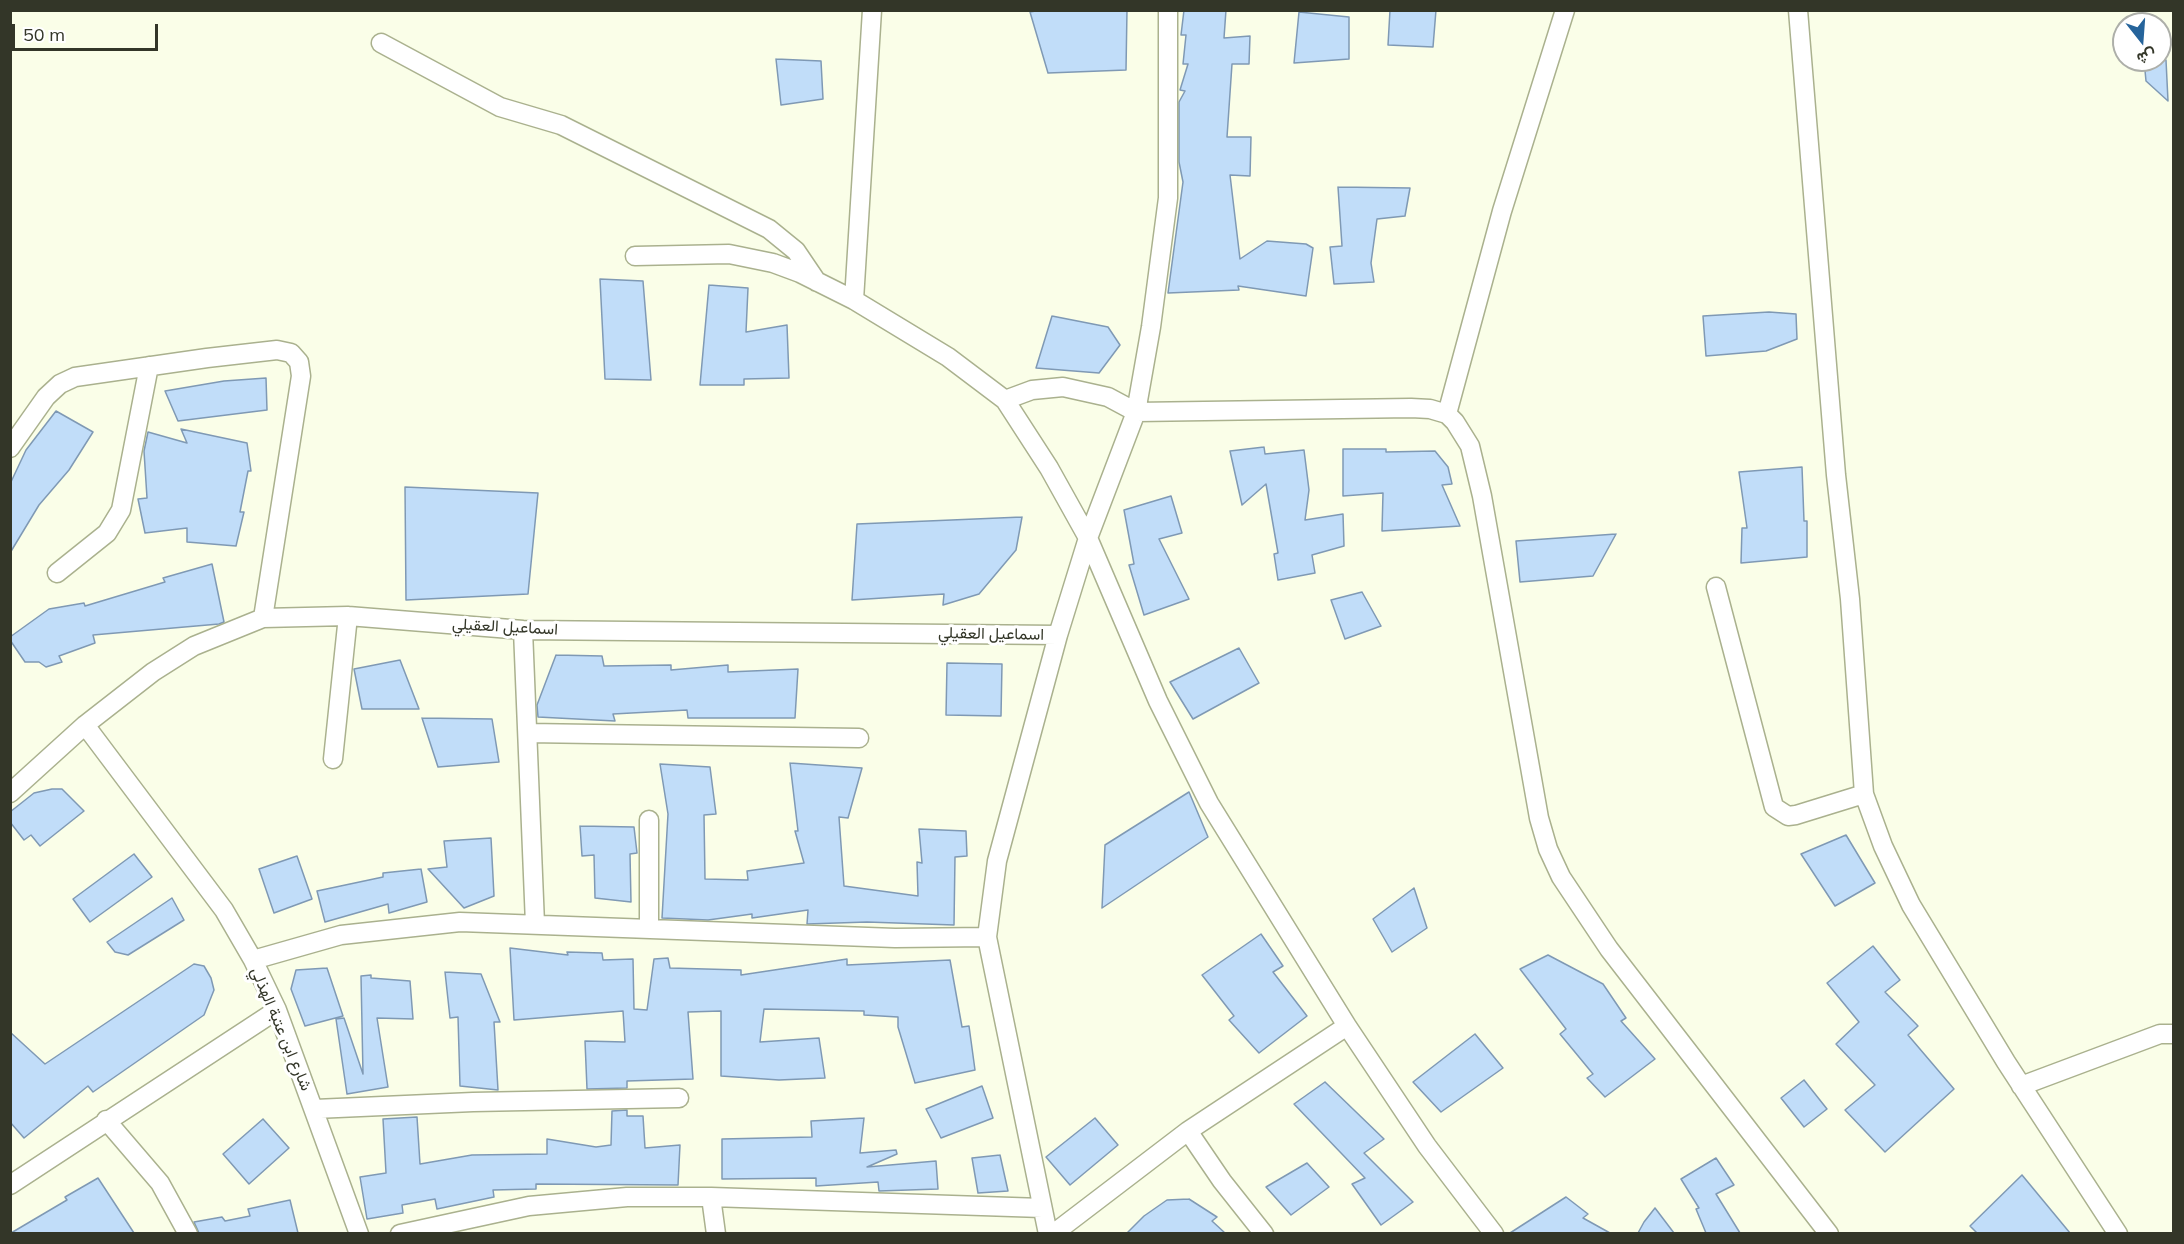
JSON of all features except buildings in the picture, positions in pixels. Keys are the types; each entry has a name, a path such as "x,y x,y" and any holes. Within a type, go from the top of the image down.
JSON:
{"street":[{"path":"854,300 872,10"},
{"path":"1048,1233 987,937 997,861 1058,635 1088,538 1136,412 1151,327 1168,198 1168,10"},
{"path":"1447,414 1502,211 1565,10"},
{"path":"1798,10 1836,475 1850,599 1864,794 1883,846 1911,905 2021,1086 2118,1233"},
{"path":"381,44 500,107 561,125 769,229 796,251 818,282"},
{"path":"634,256 729,254 773,263 854,300 948,357 1005,399 1049,468 1088,538 1158,701 1209,803 1347,1026 1427,1146 1494,1233"},
{"path":"10,448 46,398 60,384 93,372 277,350 291,353 299,362 302,376 263,618"},
{"path":"57,573 96,544 121,510 149,366"},
{"path":"1005,399 1032,390 1063,387 1108,397 1136,412 1391,407 1430,409 1447,414 1455,422 1470,446 1480,486 1539,819 1548,849 1561,877 1609,949 1829,1233"},
{"path":"1716,586 1774,807 1788,816 1796,815 1864,794"},
{"path":"333,759 348,616"},
{"name":"اسماعيل العقيلي","path":"10,793 85,725 173,658 220,634 263,618 348,616 523,630 1058,635"},
{"path":"523,630 536,924"},
{"name":"شارع ابن عتبة الهذلي","path":"85,725 224,910 253,960 277,1010 315,1109 358,1233"},
{"path":"528,733 859,738"},
{"path":"649,820 650,928"},
{"path":"253,960 341,935 460,922 895,938 987,937"},
{"path":"10,1185 277,1010"},
{"path":"1053,1233 1188,1131 1347,1026"},
{"path":"2021,1086 2160,1034 2174,1034"},
{"path":"315,1109 472,1102 679,1098"},
{"path":"106,1120 160,1183 188,1233"},
{"path":"1188,1131 1222,1181 1264,1233"},
{"path":"400,1233 480,1215 575,1200 711,1197 1042,1208"},
{"path":"711,1197 717,1233"}]}
